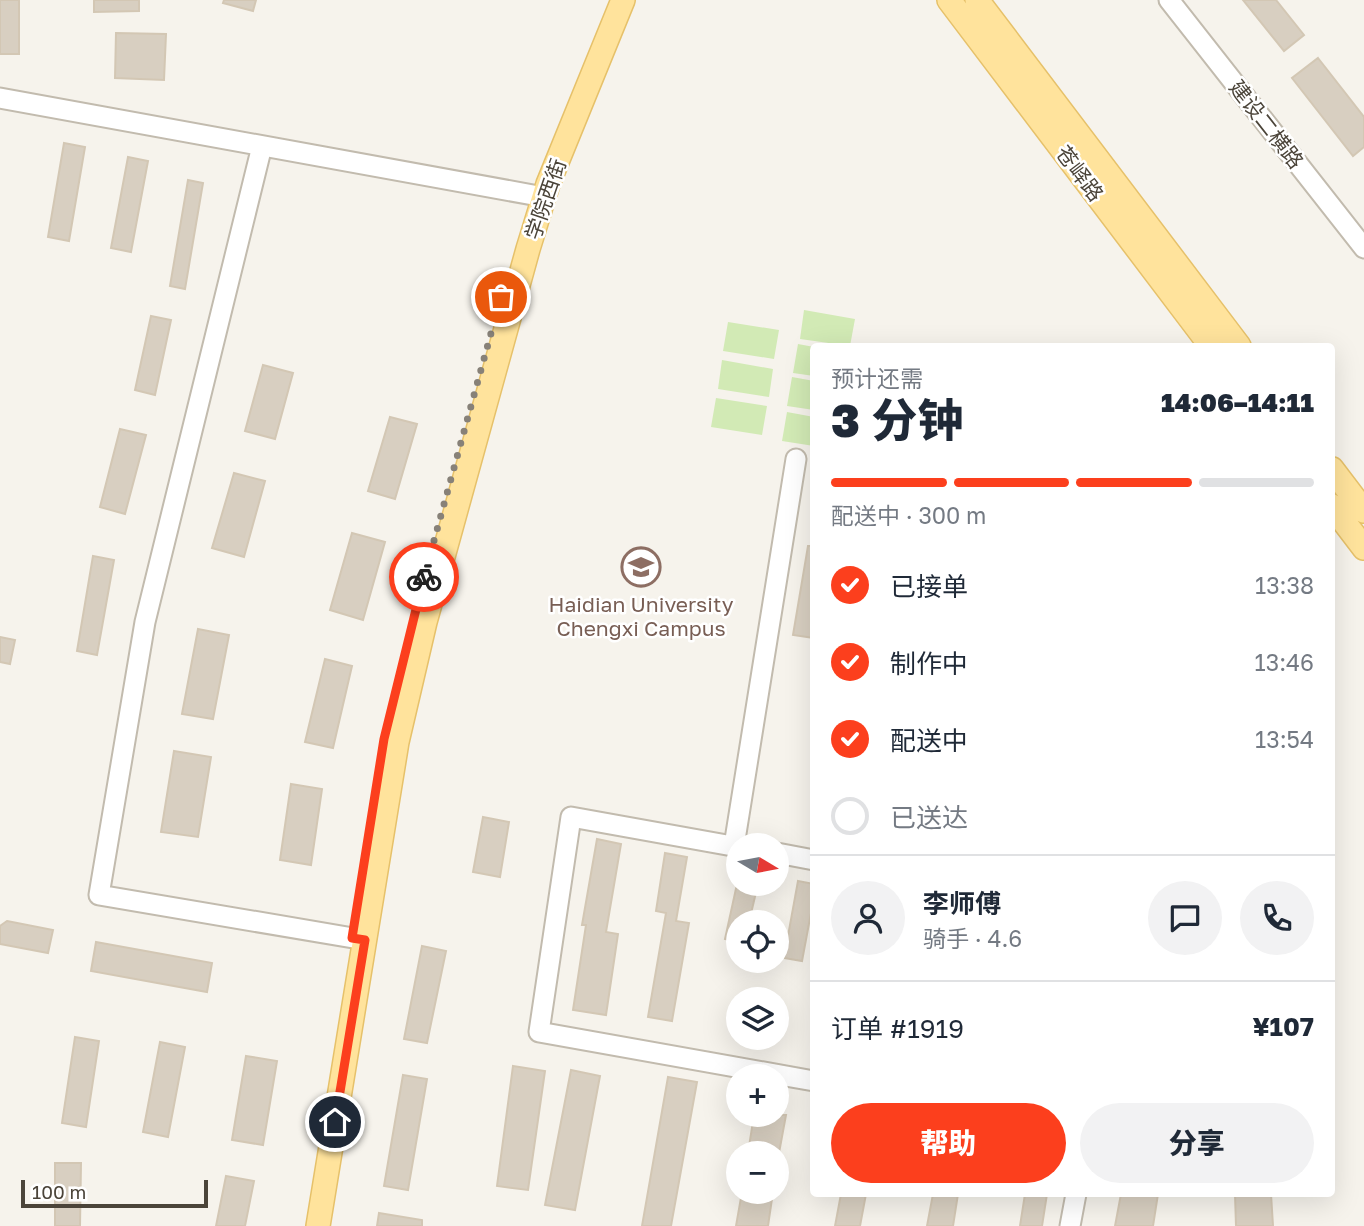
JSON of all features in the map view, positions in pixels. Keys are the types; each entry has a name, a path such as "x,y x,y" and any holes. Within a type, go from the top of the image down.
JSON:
{"main road":[{"name":"学院西街","path":"538,196 536,180 609,0"},
{"name":"学院西街","path":"318,1226 384,739 410,632 516,245 623,0"},
{"name":"苍峄路","path":"949,0 1209,343"},
{"name":"苍峄路","path":"977,0 1237,343"},
{"path":"1335,473 1364,511"},
{"path":"1335,510 1364,548"},
{"name":"学院西街","path":"306,1226 358,939"}],"street":[{"name":"建设二横路","path":"1169,0 1364,248"},
{"path":"0,98 538,196"},
{"path":"262,146 145,622 99,895 358,939"},
{"path":"738,833 796,459"},
{"path":"726,844 571,817 539,1032 810,1080"},
{"path":"789,855 810,859"},
{"path":"1070,1226 1075,1197"}],"green space":[{"path":"804,310 855,319 851,343 800,339"},
{"path":"728,322 779,330 774,359 723,351"},
{"path":"798,344 810,346 810,375 793,373"},
{"path":"722,360 773,369 769,397 718,389"},
{"path":"792,377 810,380 810,409 787,406"},
{"path":"716,398 767,406 762,435 711,427"},
{"path":"787,412 810,416 810,445 782,441"}],"building":[{"path":"0,0 19,0 19,54 0,54"},
{"path":"94,0 139,0 139,11 94,12"},
{"path":"224,0 256,0 253,11 223,3"},
{"path":"1243,0 1276,0 1304,35 1284,51"},
{"path":"116,33 166,34 164,80 115,78"},
{"path":"1318,58 1364,117 1364,147 1353,156 1292,78"},
{"path":"64,143 85,147 69,241 48,237"},
{"path":"128,157 148,161 131,252 111,248"},
{"path":"188,180 203,183 185,289 170,286"},
{"path":"151,316 171,320 155,395 135,390"},
{"path":"263,365 293,373 275,439 245,431"},
{"path":"390,417 417,424 395,499 368,491"},
{"path":"120,429 146,435 125,514 100,507"},
{"path":"234,473 265,481 244,557 212,548"},
{"path":"352,533 385,542 363,620 330,610"},
{"path":"808,546 810,546 810,637 793,635"},
{"path":"93,556 114,560 97,655 77,651"},
{"path":"198,629 229,635 213,719 182,714"},
{"path":"0,637 15,640 10,664 0,662"},
{"path":"325,659 352,666 333,748 305,742"},
{"path":"174,751 211,757 198,837 161,832"},
{"path":"291,784 322,789 311,865 280,860"},
{"path":"483,817 509,822 500,877 473,872"},
{"path":"597,839 621,844 606,932 618,934 606,1015 573,1010 586,925 582,925"},
{"path":"665,853 687,857 676,921 689,923 672,1021 648,1017 666,913 656,911"},
{"path":"798,881 810,883 810,918 802,961 789,959 789,930"},
{"path":"734,896 755,896 752,910 731,910"},
{"path":"7,921 53,930 48,953 0,944 0,926"},
{"path":"96,942 212,963 207,992 91,971"},
{"path":"422,946 446,951 427,1043 404,1039"},
{"path":"75,1037 99,1041 86,1127 62,1123"},
{"path":"160,1042 185,1047 168,1137 143,1132"},
{"path":"246,1056 277,1061 263,1145 232,1140"},
{"path":"513,1066 545,1071 528,1190 497,1186"},
{"path":"571,1070 600,1076 575,1210 545,1205"},
{"path":"403,1075 427,1079 408,1190 384,1186"},
{"path":"668,1077 697,1082 671,1226 642,1226"},
{"path":"752,1127 784,1127 781,1141 750,1141"},
{"path":"55,1163 81,1163 80,1226 55,1226"},
{"path":"226,1176 254,1181 245,1226 216,1226"},
{"path":"840,1197 865,1197 860,1226 835,1226"},
{"path":"932,1197 958,1197 953,1226 927,1226"},
{"path":"1025,1197 1047,1197 1042,1226 1020,1226"},
{"path":"1120,1197 1158,1197 1153,1226 1115,1226"},
{"path":"1235,1197 1271,1197 1273,1226 1236,1226"},
{"path":"740,1204 771,1204 768,1226 736,1226"},
{"path":"379,1213 422,1220 422,1226 377,1226"}],"way so far":[{"path":"424,577 501,297"}],"place":[{"name":"Haidian University Chengxi Campus","path":"641,567"}],"route":[{"path":"335,1122 365,940 352,938 384,739 424,577"}]}
